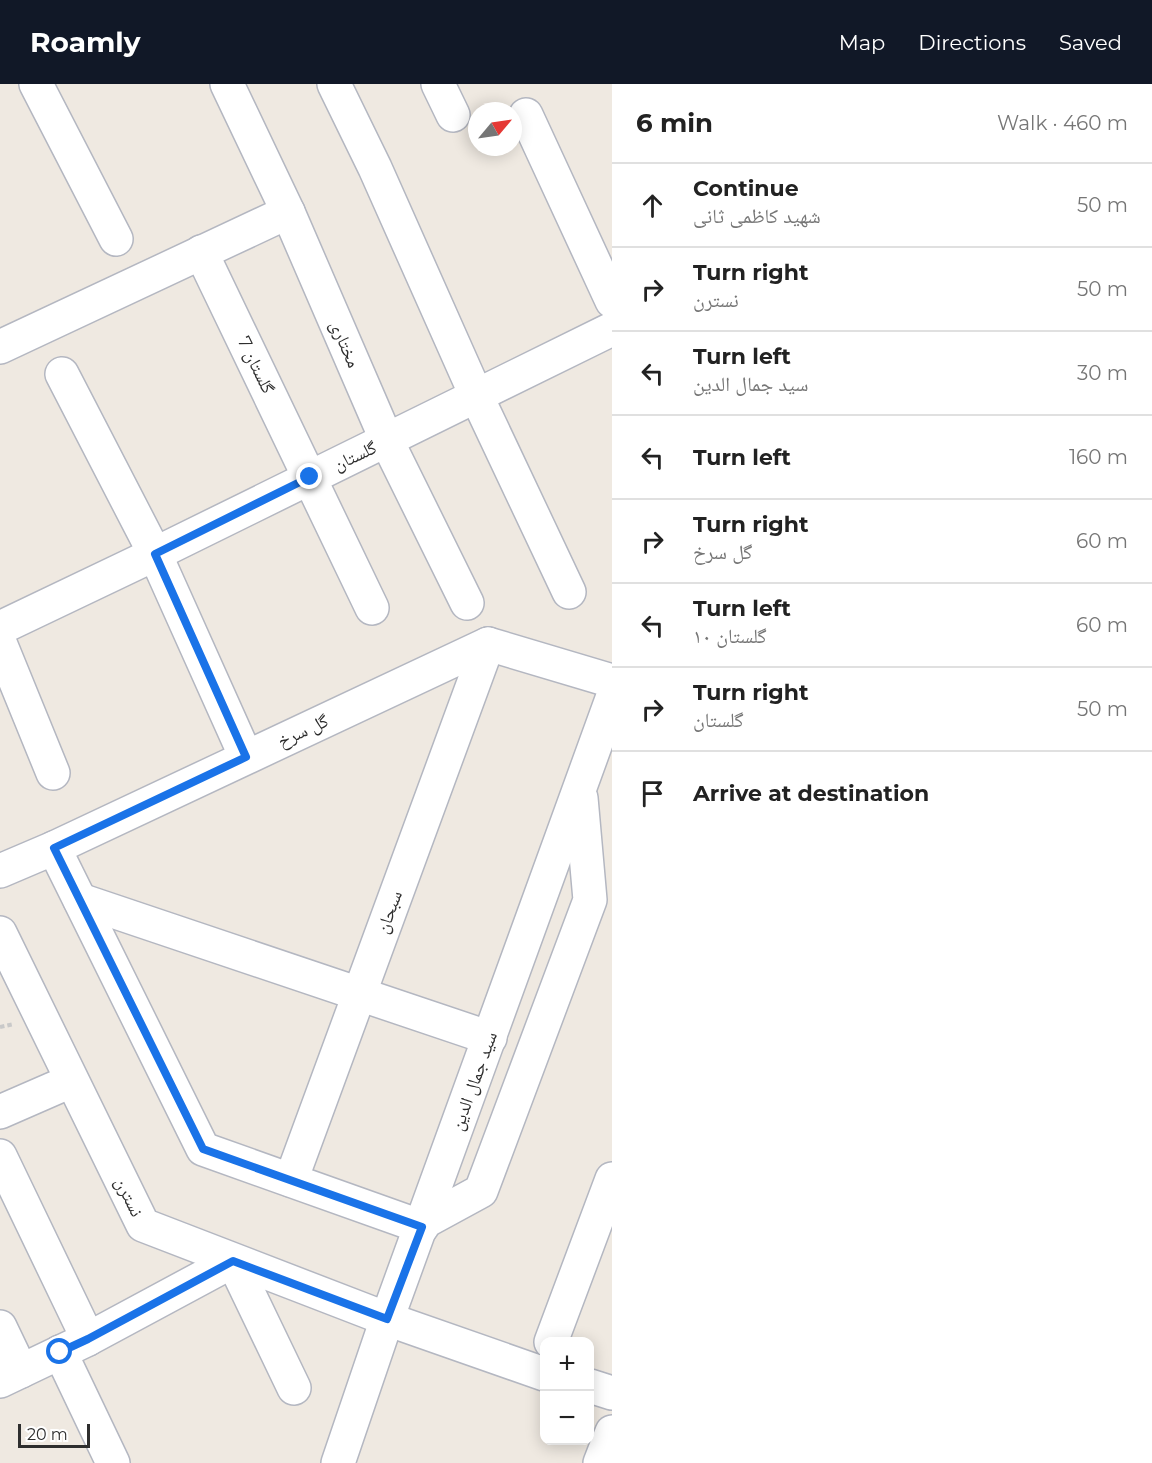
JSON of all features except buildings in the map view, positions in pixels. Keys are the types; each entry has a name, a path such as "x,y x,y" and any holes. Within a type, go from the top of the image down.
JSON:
{"street":[{"path":"36,84 116,239"},
{"name":"مختاری","path":"227,84 288,212 387,441 467,603"},
{"path":"334,84 375,168 476,395 569,592"},
{"path":"438,84 453,115"},
{"path":"526,115 612,301"},
{"path":"0,347 288,212"},
{"name":"گلستان 7","path":"201,252 372,608"},
{"name":"گلستان","path":"0,628 387,441 612,329"},
{"path":"62,374 155,554 246,757"},
{"path":"0,643 53,772"},
{"path":"488,644 612,681"},
{"name":"گل سرخ","path":"0,871 54,848 488,644"},
{"name":"سبحان","path":"291,1180 488,644"},
{"name":"سید جمال الدین","path":"338,1463 387,1319 612,699"},
{"path":"54,848 203,1149 423,1224 481,1191 590,900 580,787"},
{"path":"80,900 490,1038"},
{"name":"نسترن","path":"0,933 143,1225 387,1319 540,1367"},
{"path":"0,1112 71,1081"},
{"path":"0,1156 74,1345 112,1463"},
{"path":"553,1337 612,1179"},
{"path":"0,1327 11,1376 233,1261 294,1388"},
{"path":"594,1387 612,1393"},
{"path":"600,1463 612,1432"}],"route":[{"path":"60,1352 233,1261 387,1319 422,1227 203,1149 54,848 246,757 155,554 310,477"}]}
